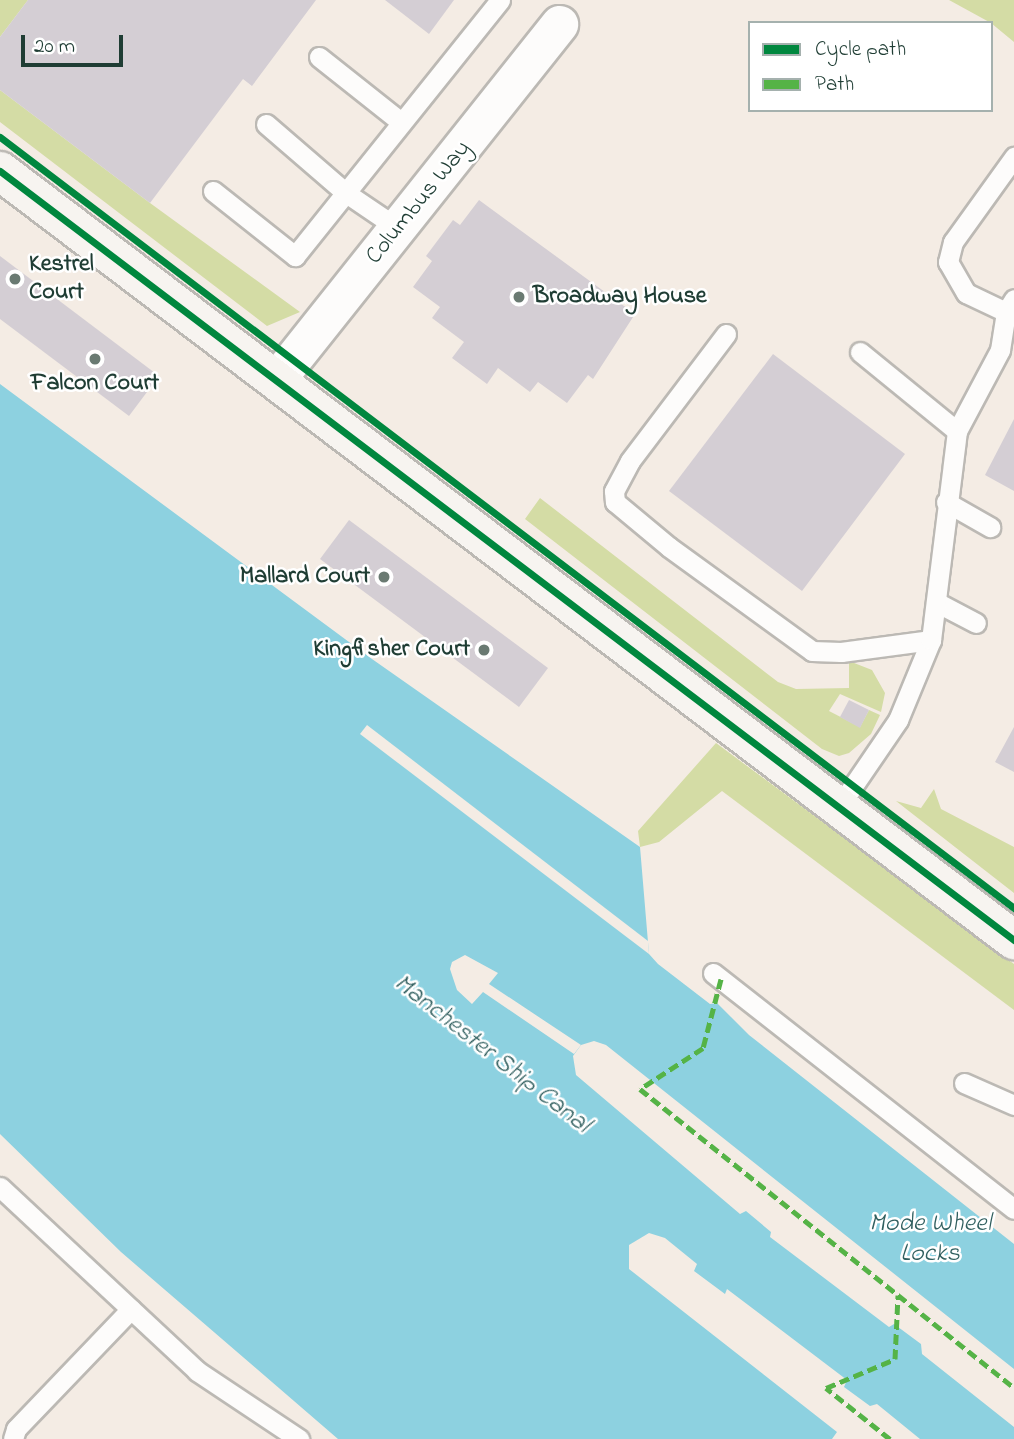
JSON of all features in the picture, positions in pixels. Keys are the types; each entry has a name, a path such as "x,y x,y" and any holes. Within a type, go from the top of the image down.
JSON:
{"street":[{"name":"Columbus Way","path":"276,380 399,229 559,24"},
{"path":"0,171 1014,940"}],"lane":[{"path":"213,191 295,256 499,0"},
{"path":"319,57 401,122"},
{"path":"266,124 346,192 399,229"},
{"path":"838,808 898,720 931,640 946,502 957,431 1000,350 1010,306 967,293 948,262 953,242 1014,157"},
{"path":"726,334 626,467 614,491 615,502 669,547 812,651 841,652 931,640"},
{"path":"860,352 957,431"},
{"path":"946,502 990,527"},
{"path":"936,602 976,623"},
{"path":"713,973 1014,1209"},
{"path":"964,1083 1014,1105"},
{"path":"0,1187 197,1371 299,1439"},
{"path":"13,1439 16,1429 131,1310"}],"green space":[{"path":"0,0 28,0 0,37"},
{"path":"949,0 1014,0 1014,42 993,25 993,21 987,21"},
{"path":"0,90 300,312 267,326 0,122"},
{"path":"540,498 778,682 796,689 849,688 849,661 872,670 885,693 881,712 840,694 829,711 860,727 869,710 880,715 871,734 849,753 839,756 822,749 525,519"},
{"path":"716,743 1014,964 1014,1010 722,791 659,842 640,847 638,831"},
{"path":"934,789 941,809 1014,847 1014,893 896,801 921,808"}],"water":[{"path":"0,384 372,659 640,847 649,954 658,964 710,1004 717,1003 749,1035 1014,1244 1014,1369 606,1045 594,1041 581,1045 573,1056 576,1075 740,1214 746,1211 771,1232 770,1237 889,1327 894,1324 921,1344 922,1354 1014,1427 1014,1439 920,1439 877,1404 870,1406 844,1387 847,1380 727,1289 725,1294 694,1271 697,1264 665,1238 649,1233 629,1245 629,1269 837,1432 832,1439 338,1439 121,1252 0,1134"}],"pier":[{"path":"367,725 648,941 649,954 360,734"},
{"path":"465,955 498,973 489,984 581,1045 574,1054 483,992 472,1004 457,990 450,969 452,962"}],"building":[{"path":"28,0 316,0 252,86 243,79 150,203 0,90 0,37"},
{"path":"385,0 454,0 429,34"},
{"name":"Broadway House","path":"479,200 635,314 593,379 588,375 567,403 538,382 530,392 498,368 487,384 452,358 464,342 432,318 440,307 413,287 432,261 426,256 453,220 460,225"},
{"name":"Falcon Court","path":"0,256 159,376 129,416 0,319"},
{"path":"773,354 905,454 802,591 669,491"},
{"path":"1014,419 1014,491 985,475"},
{"path":"349,520 548,668 519,707 320,559"},
{"path":"849,700 869,710 860,728 840,717"},
{"path":"1014,727 1014,772 995,762"}],"marked path":[{"path":"721,979 703,1048 640,1089 1014,1388"},
{"path":"890,1439 826,1388 895,1359 898,1295"}],"cycle path":[{"path":"0,137 1014,908"},
{"path":"0,171 1014,940"}],"place":[{"name":"Kestrel Court","path":"15,279"},
{"name":"Broadway House","path":"519,297"},
{"name":"Falcon Court","path":"95,359"},
{"name":"Mallard Court","path":"384,577"},
{"name":"Kingfisher Court","path":"484,650"}],"water label":[{"name":"Manchester Ship Canal","path":"491,1055"},
{"name":"Mode Wheel Locks","path":"930,1240"}]}
